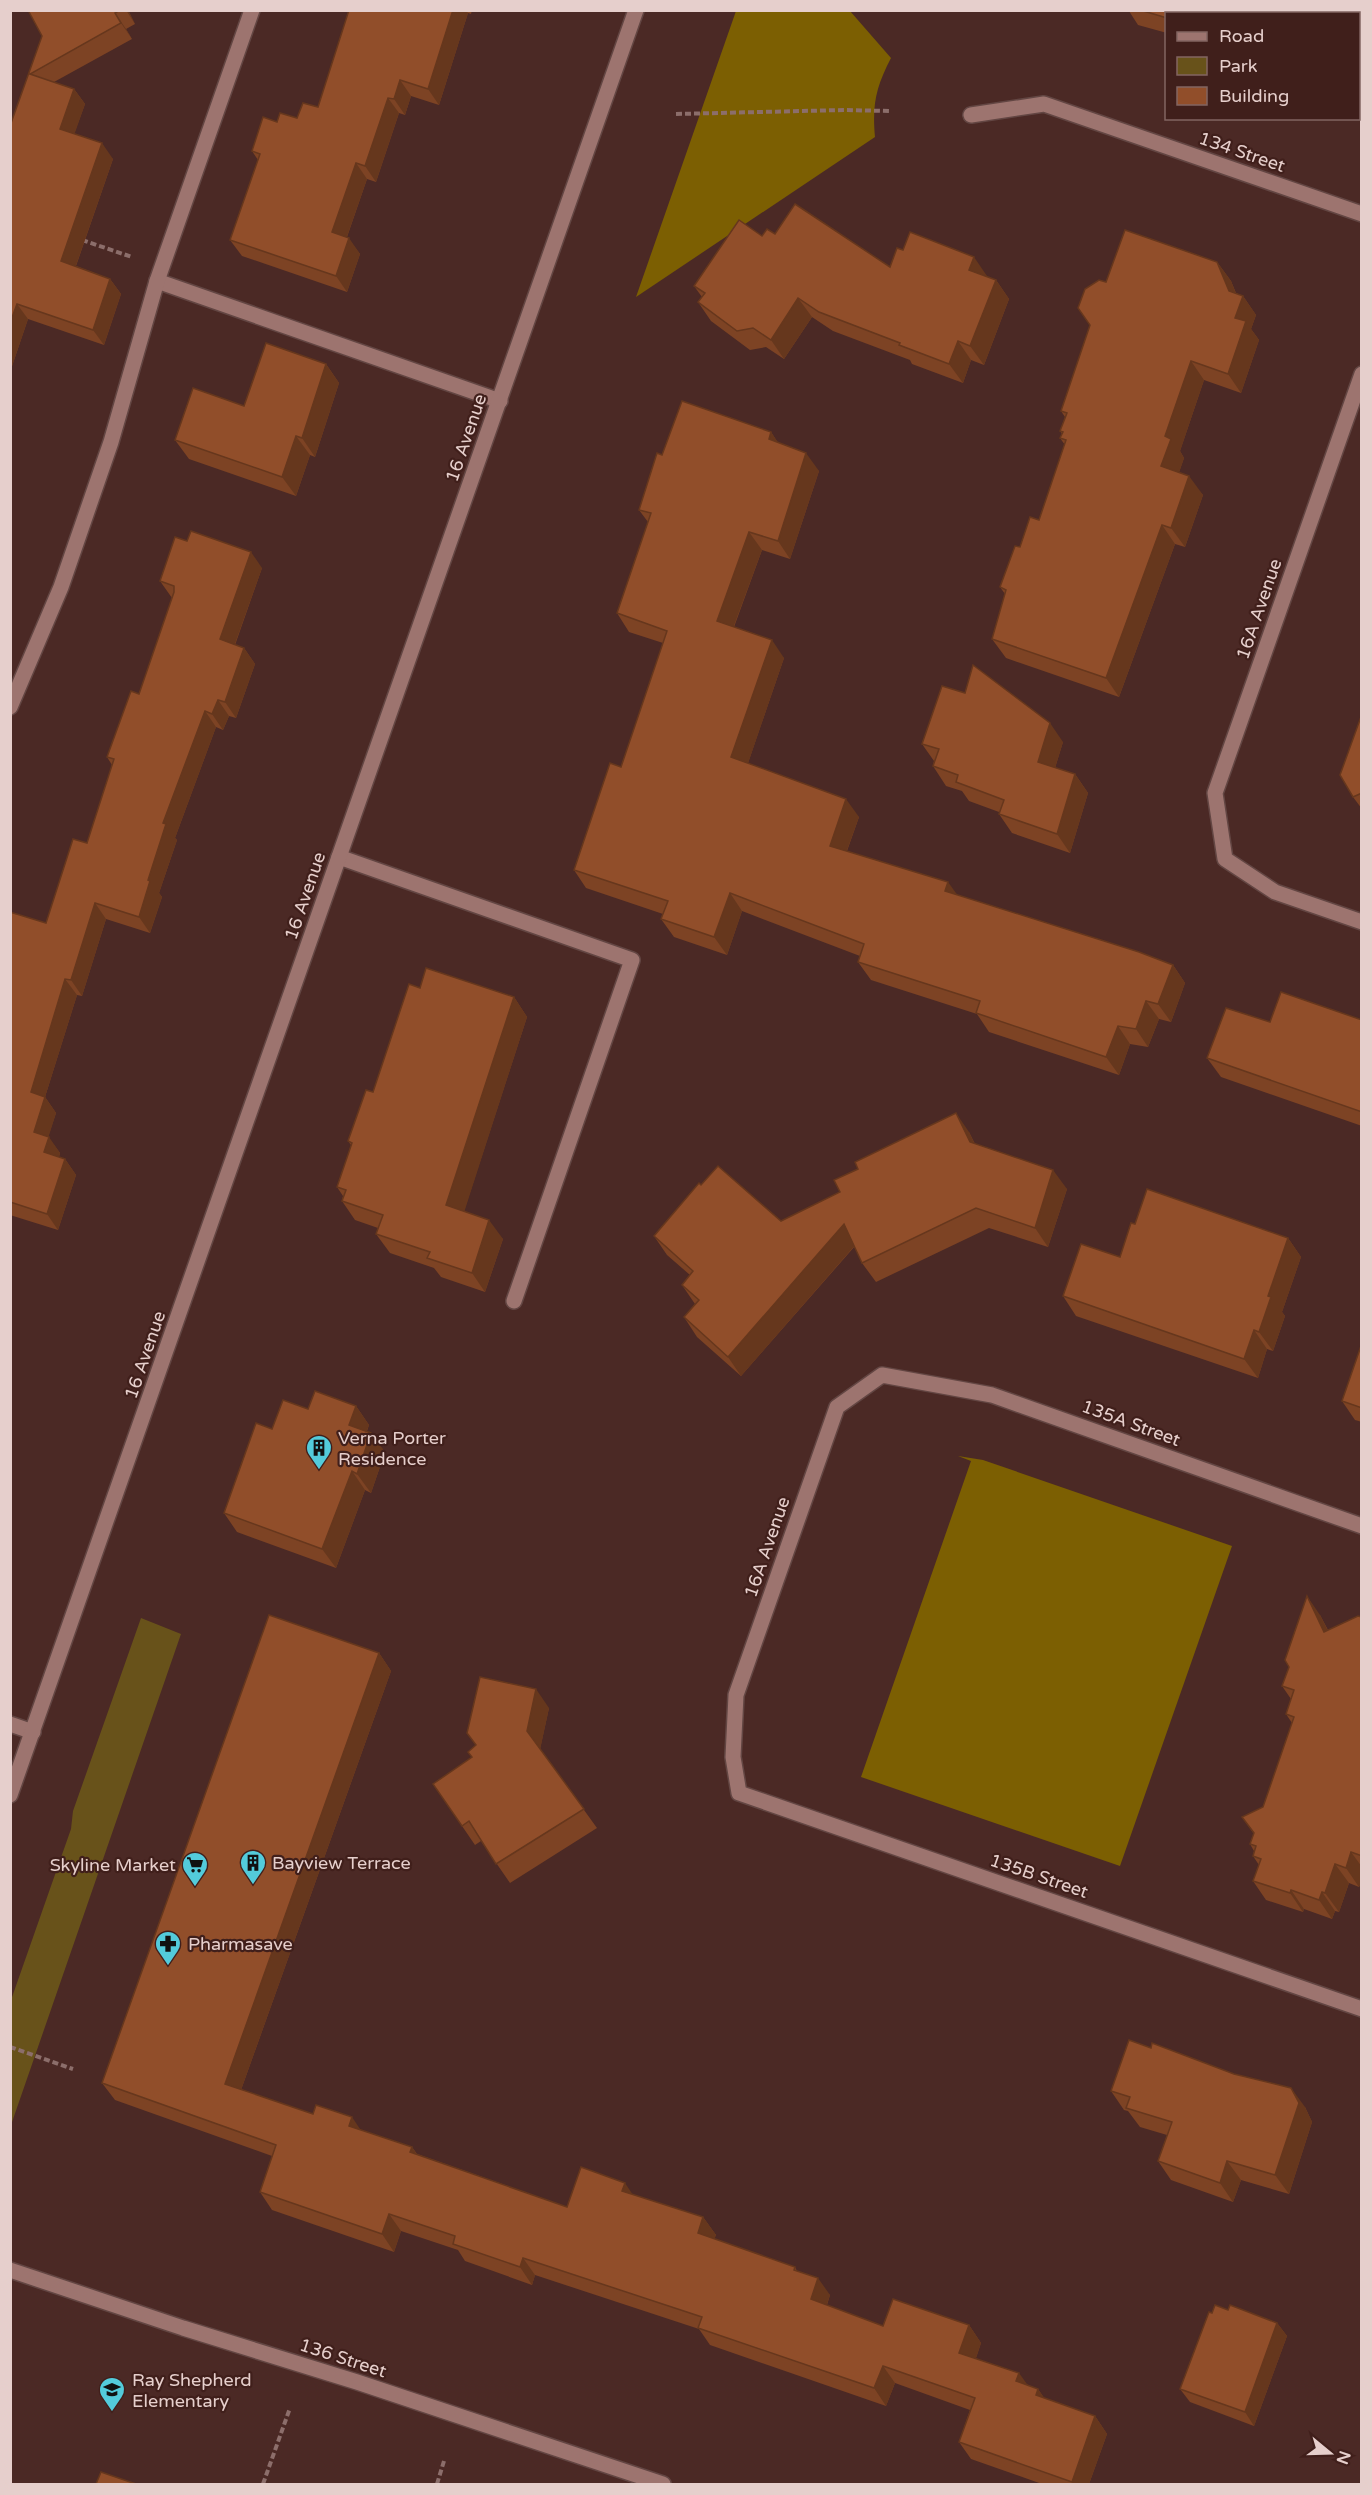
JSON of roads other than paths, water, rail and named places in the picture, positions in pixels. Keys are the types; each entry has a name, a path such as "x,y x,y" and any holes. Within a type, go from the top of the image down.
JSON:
{"street":[{"path":"10,707 61,587 111,442 157,281 252,10"},
{"name":"16 Avenue","path":"10,1795 636,10"},
{"name":"134 Street","path":"971,115 1044,104 1362,214"},
{"path":"157,281 500,401"},
{"name":"16A Avenue","path":"1362,374 1215,793 1225,859 1275,892 1362,922"},
{"path":"339,856 632,960 514,1301"},
{"name":"16A Avenue","path":"733,1756 736,1695 837,1407 882,1375"},
{"name":"135A Street","path":"882,1375 992,1395 1362,1526"},
{"path":"10,1724 33,1732"},
{"name":"135B Street","path":"733,1756 739,1793 1362,2009"},
{"name":"136 Street","path":"10,2270 663,2484"}],"place":[{"name":"Verna Porter Residence","path":"319,1471"},
{"name":"Bayview Terrace","path":"253,1886"},
{"name":"Skyline Market","path":"195,1888"},
{"name":"Pharmasave","path":"168,1967"},
{"name":"Ray Shepherd Elementary","path":"112,2413"}]}
